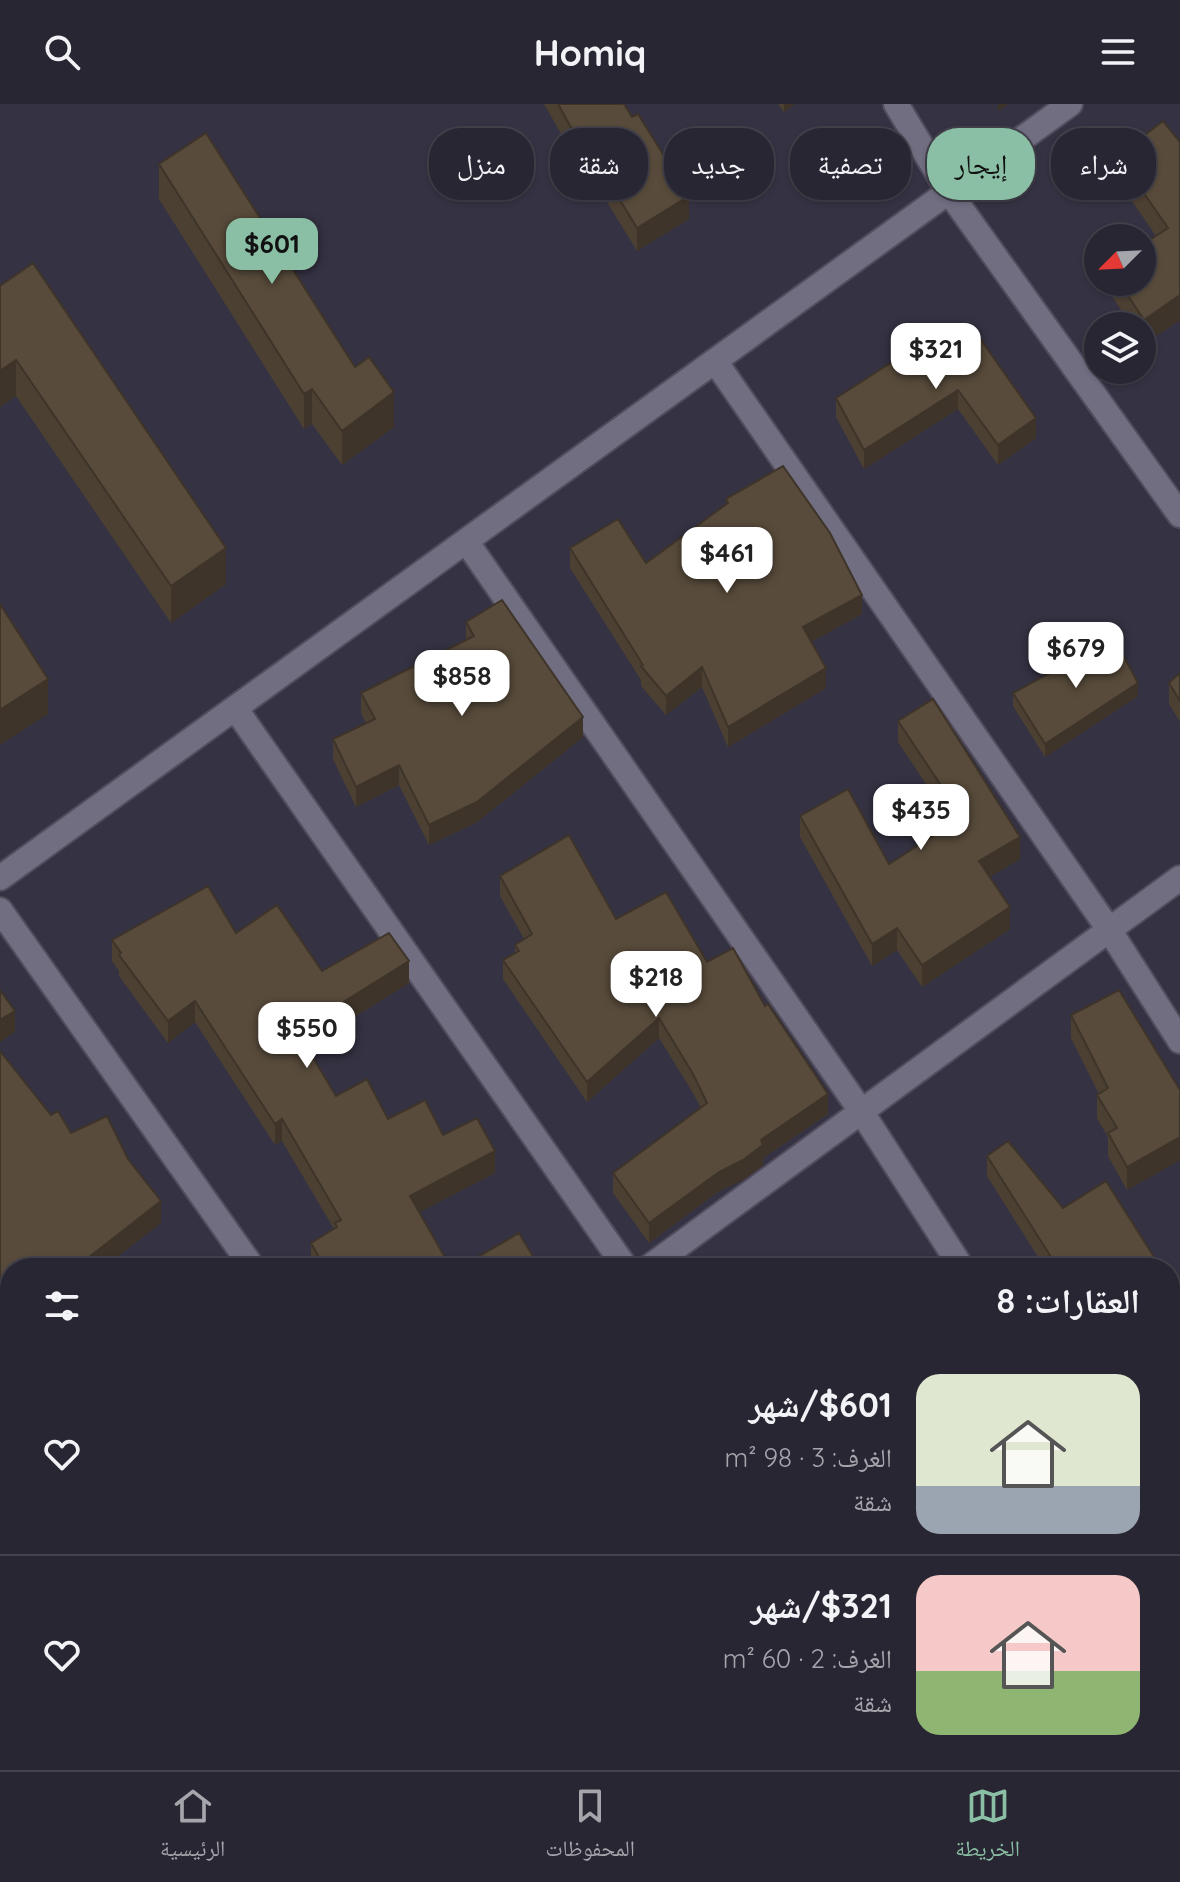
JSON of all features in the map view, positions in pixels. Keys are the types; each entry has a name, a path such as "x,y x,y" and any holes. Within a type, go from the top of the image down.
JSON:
{"street":[{"path":"896,104 927,155"},
{"path":"1035,129 1070,104"},
{"path":"0,878 938,200"},
{"path":"955,200 1180,515"},
{"path":"715,361 1110,931 1180,1041"},
{"path":"466,541 861,1111 956,1258"},
{"path":"235,708 619,1258"},
{"path":"662,1258 1180,878"},
{"path":"0,910 246,1258"}],"building":[{"path":"558,104 624,104 632,117 638,114 647,128 571,128"},
{"path":"1163,121 1180,142 1180,295 1156,312 1139,312 1128,296 1156,296 1156,236 1168,228 1149,200 1156,200 1154,128"},
{"path":"648,130 664,156 664,200 682,200 637,228 620,200 648,200"},
{"path":"206,133 355,367 369,357 394,392 342,431 312,389 304,394 159,164"},
{"path":"33,263 226,548 171,586 16,360 0,371 0,286"},
{"path":"972,327 1036,418 998,445 958,390 864,450 836,398 928,339 935,351"},
{"path":"783,466 830,533 862,595 803,627 826,668 728,727 702,667 666,696 641,666 570,548 618,519 646,563 728,503 726,499"},
{"path":"502,600 583,717 477,802 429,825 399,765 356,787 333,739 375,719 361,693 474,636 466,622"},
{"path":"0,604 48,679 0,710"},
{"path":"1114,638 1138,683 1045,744 1013,693"},
{"path":"1180,673 1180,701 1169,683"},
{"path":"933,699 1020,837 979,861 1010,907 922,965 897,928 872,944 800,816 848,789 889,864 962,817 898,721"},
{"path":"569,835 616,919 666,892 707,962 733,948 765,1006 768,1004 828,1094 761,1140 763,1145 743,1160 719,1172 649,1223 613,1173 707,1103 693,1074 659,1018 587,1082 503,960 519,951 515,945 532,934 500,876"},
{"path":"208,886 236,933 277,905 322,971 389,933 409,961 297,1031 336,1096 367,1079 388,1119 425,1100 443,1135 477,1118 495,1151 410,1196 445,1258 319,1258 311,1243 337,1227 335,1223 341,1220 282,1119 275,1124 195,1001 168,1021 119,955 121,953 112,940"},
{"path":"0,990 15,1011 0,1020"},
{"path":"1119,990 1180,1090 1180,1137 1127,1167 1108,1133 1117,1128 1097,1095 1108,1088 1071,1015"},
{"path":"0,1051 51,1115 58,1111 71,1133 107,1116 128,1159 161,1201 88,1258 0,1258"},
{"path":"1008,1141 1063,1208 1106,1181 1155,1258 1052,1258 987,1156"},
{"path":"519,1233 534,1258 476,1258"}]}
